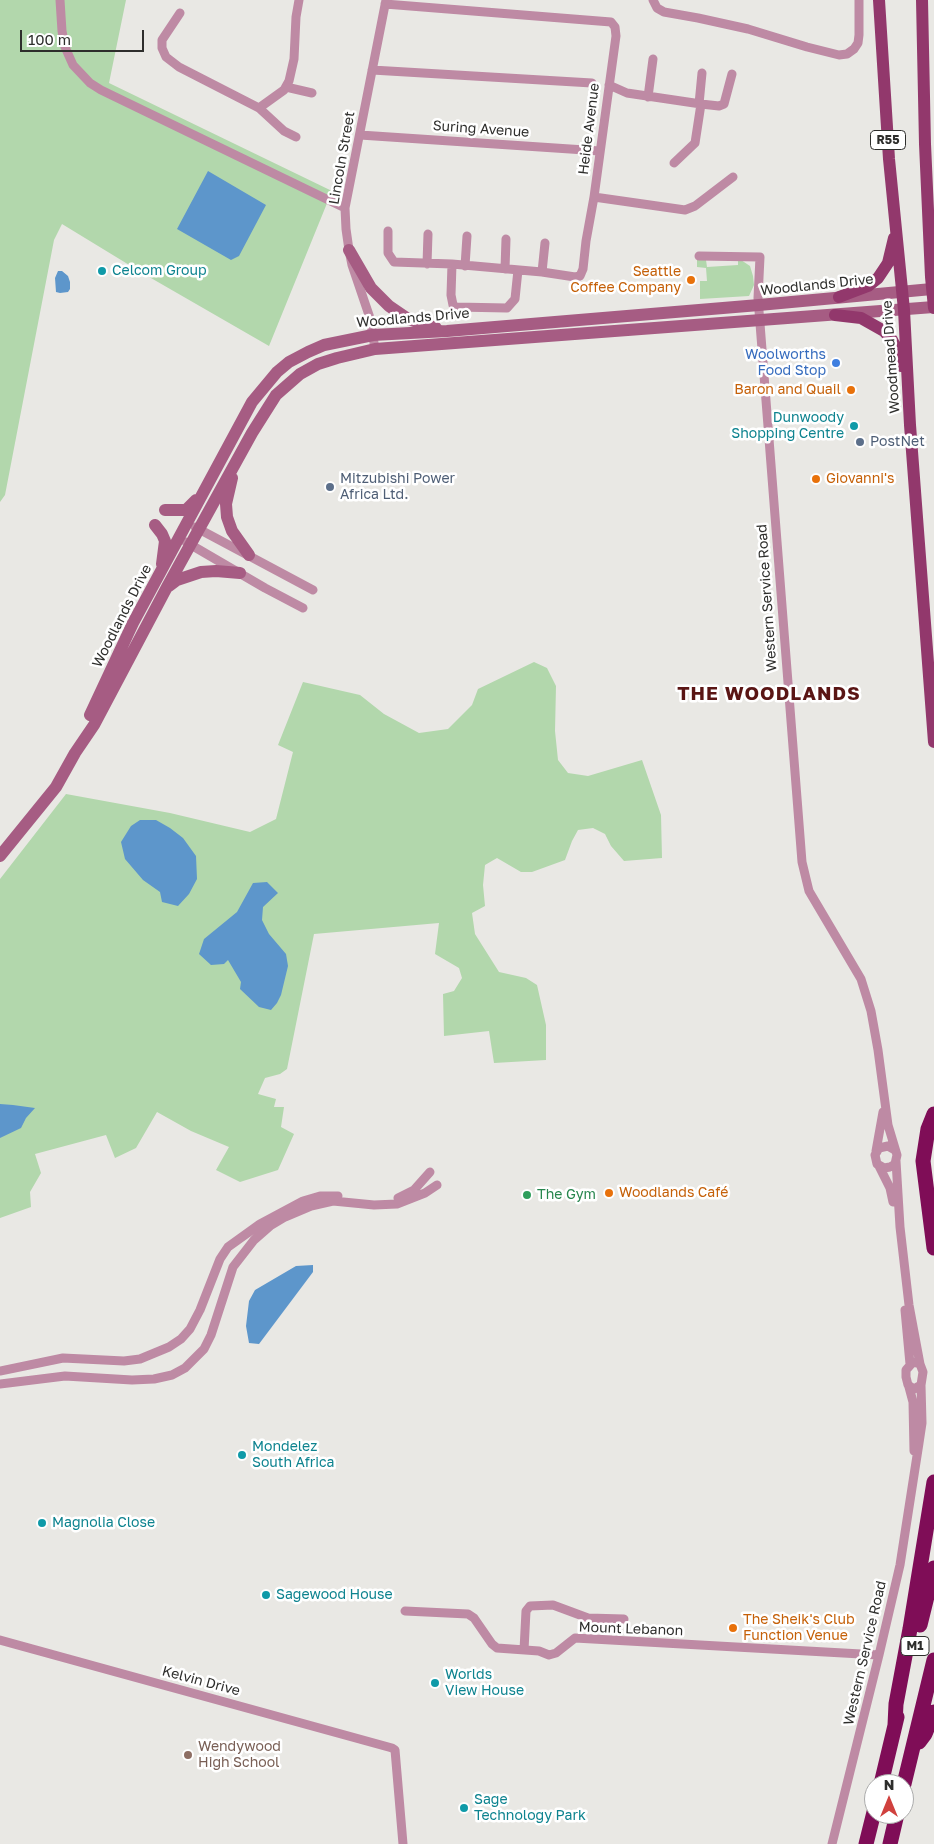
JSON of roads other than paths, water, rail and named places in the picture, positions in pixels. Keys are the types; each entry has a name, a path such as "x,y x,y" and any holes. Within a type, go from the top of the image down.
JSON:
{"highway":[{"path":"934,1114 928,1129 924,1153 924,1169 934,1248"},
{"path":"927,1192 929,1157 934,1140"},
{"path":"895,1725 896,1704 908,1644 934,1482"},
{"name":"M1","path":"883,1774 934,1568"},
{"name":"M1","path":"906,1774 934,1660"},
{"path":"911,1751 925,1734 934,1712"},
{"path":"866,1844 871,1824"},
{"path":"890,1844 895,1824"}],"main road":[{"name":"Woodmead Drive","path":"879,0 889,159 897,224 904,310 910,426 934,742"},
{"name":"R55","path":"922,0 925,144 934,308"},
{"path":"839,297 868,286 878,278 888,263 897,224"},
{"path":"349,250 371,288 389,306 408,319 447,331"},
{"name":"Woodlands Drive","path":"193,526 204,492 252,402 277,372 290,362 324,345 373,335 447,331 933,289"},
{"name":"Woodlands Drive","path":"0,856 56,787 94,725 167,587 193,526 276,396 300,374 318,364 375,350 934,308"},
{"path":"835,315 861,318 884,331 892,340 900,361 910,426"},
{"path":"238,457 229,486 226,510 232,531 249,556"},
{"path":"165,510 186,510 204,492"},
{"path":"155,525 161,532 164,541 160,576"},
{"name":"Woodlands Drive","path":"75,754 133,623 160,576 185,542"},
{"path":"167,587 177,580 201,572 240,573"}],"street":[{"path":"60,0 62,32 67,52 74,65 90,83 345,208"},
{"path":"259,108 286,88 294,59 296,17 299,0"},
{"path":"653,0 657,8 673,15 698,18 748,29 807,48 839,55 847,54 858,43 859,0"},
{"name":"Lincoln Street","path":"375,350 370,318 352,265 346,229 345,208 385,2"},
{"name":"Heide Avenue","path":"385,2 611,22 615,27 616,36 583,269 580,276 575,277 542,272"},
{"path":"180,13 162,40 162,48 166,57 179,67 259,108 284,131 296,137"},
{"path":"648,97 653,59"},
{"path":"372,70 592,83"},
{"path":"674,163 695,144 702,73"},
{"path":"609,85 627,93 719,106 724,104 732,74"},
{"path":"286,88 312,93"},
{"name":"Suring Avenue","path":"360,135 600,151"},
{"path":"594,197 684,210 695,206 733,177"},
{"path":"388,231 388,253 392,261 397,263 452,264 542,272 544,243"},
{"path":"427,264 428,234"},
{"path":"465,266 467,236"},
{"path":"505,269 506,239"},
{"name":"Western Service Road","path":"699,256 760,257 760,320 802,862 811,896 861,979 866,993 874,1025 885,1100 895,1150"},
{"path":"452,264 451,295 453,305 456,307 507,308 515,299 518,270"},
{"path":"193,526 313,590"},
{"path":"185,542 303,608"},
{"name":"Western Service Road","path":"876,1151 885,1100"},
{"path":"885,1146 895,1150 897,1155 900,1227 909,1305 923,1372 921,1385 914,1389 909,1387 906,1381 906,1373 910,1364 892,1194 874,1158 876,1151 885,1146"},
{"path":"879,1166 884,1168 890,1167 896,1161"},
{"path":"0,1371 63,1358 124,1361 156,1354 181,1339 190,1329 200,1310 220,1259 228,1247 260,1224 303,1202 320,1196 391,1200 404,1196 414,1190 430,1172"},
{"path":"0,1384 65,1376 132,1380 154,1379 172,1375 185,1368 204,1349 211,1335 233,1267 254,1240 270,1226 286,1216 311,1206 333,1201 374,1205 397,1204 424,1193 436,1185"},
{"path":"910,1364 913,1362 920,1364"},
{"name":"Western Service Road","path":"832,1844 880,1655 900,1565 922,1423 921,1385"},
{"name":"Western Service Road","path":"909,1387 912,1402 914,1466"},
{"path":"524,1650 526,1611 530,1606 553,1606 588,1618 624,1619"},
{"name":"Mount Lebanon","path":"405,1610 468,1614 474,1618 494,1647 551,1655 571,1640 581,1638 880,1655"},
{"name":"Kelvin Drive","path":"0,1640 373,1742 395,1750 403,1844"}],"water":[{"path":"208,171 266,205 239,256 231,260 177,229"},
{"path":"58,271 62,271 68,276 70,289 68,292 56,292 55,278"},
{"path":"140,820 156,820 170,828 183,838 196,856 197,879 189,894 178,906 162,902 160,892 143,880 125,859 121,842 131,826"},
{"path":"267,882 278,893 263,907 262,920 269,934 286,954 288,966 281,995 271,1010 259,1007 240,989 241,982 228,960 224,964 211,965 199,954 204,939 237,912 253,883"},
{"path":"0,1104 35,1108 26,1118 21,1128 0,1138"},
{"path":"313,1265 313,1272 259,1344 249,1343 246,1326 249,1301 255,1290 296,1266"}],"place":[{"name":"Celcom Group","path":"102,271"},
{"name":"Seattle Coffee Company","path":"691,280"},
{"name":"Woolworths Food Stop","path":"836,363"},
{"name":"Baron and Quail","path":"851,390"},
{"name":"Dunwoody Shopping Centre","path":"854,426"},
{"name":"PostNet","path":"860,442"},
{"name":"Giovanni's","path":"816,479"},
{"name":"Mitzubishi Power Africa Ltd.","path":"330,487"},
{"name":"Woodlands Café","path":"609,1193"},
{"name":"The Gym","path":"527,1195"},
{"name":"Mondelez South Africa","path":"242,1455"},
{"name":"Magnolia Close","path":"42,1523"},
{"name":"Sagewood House","path":"266,1595"},
{"name":"The Sheik's Club Function Venue","path":"733,1628"},
{"name":"Worlds View House","path":"435,1683"},
{"name":"Wendywood High School","path":"188,1755"},
{"name":"Sage Technology Park","path":"464,1808"}],"district":[{"name":"THE WOODLANDS","path":"769,694"}]}
